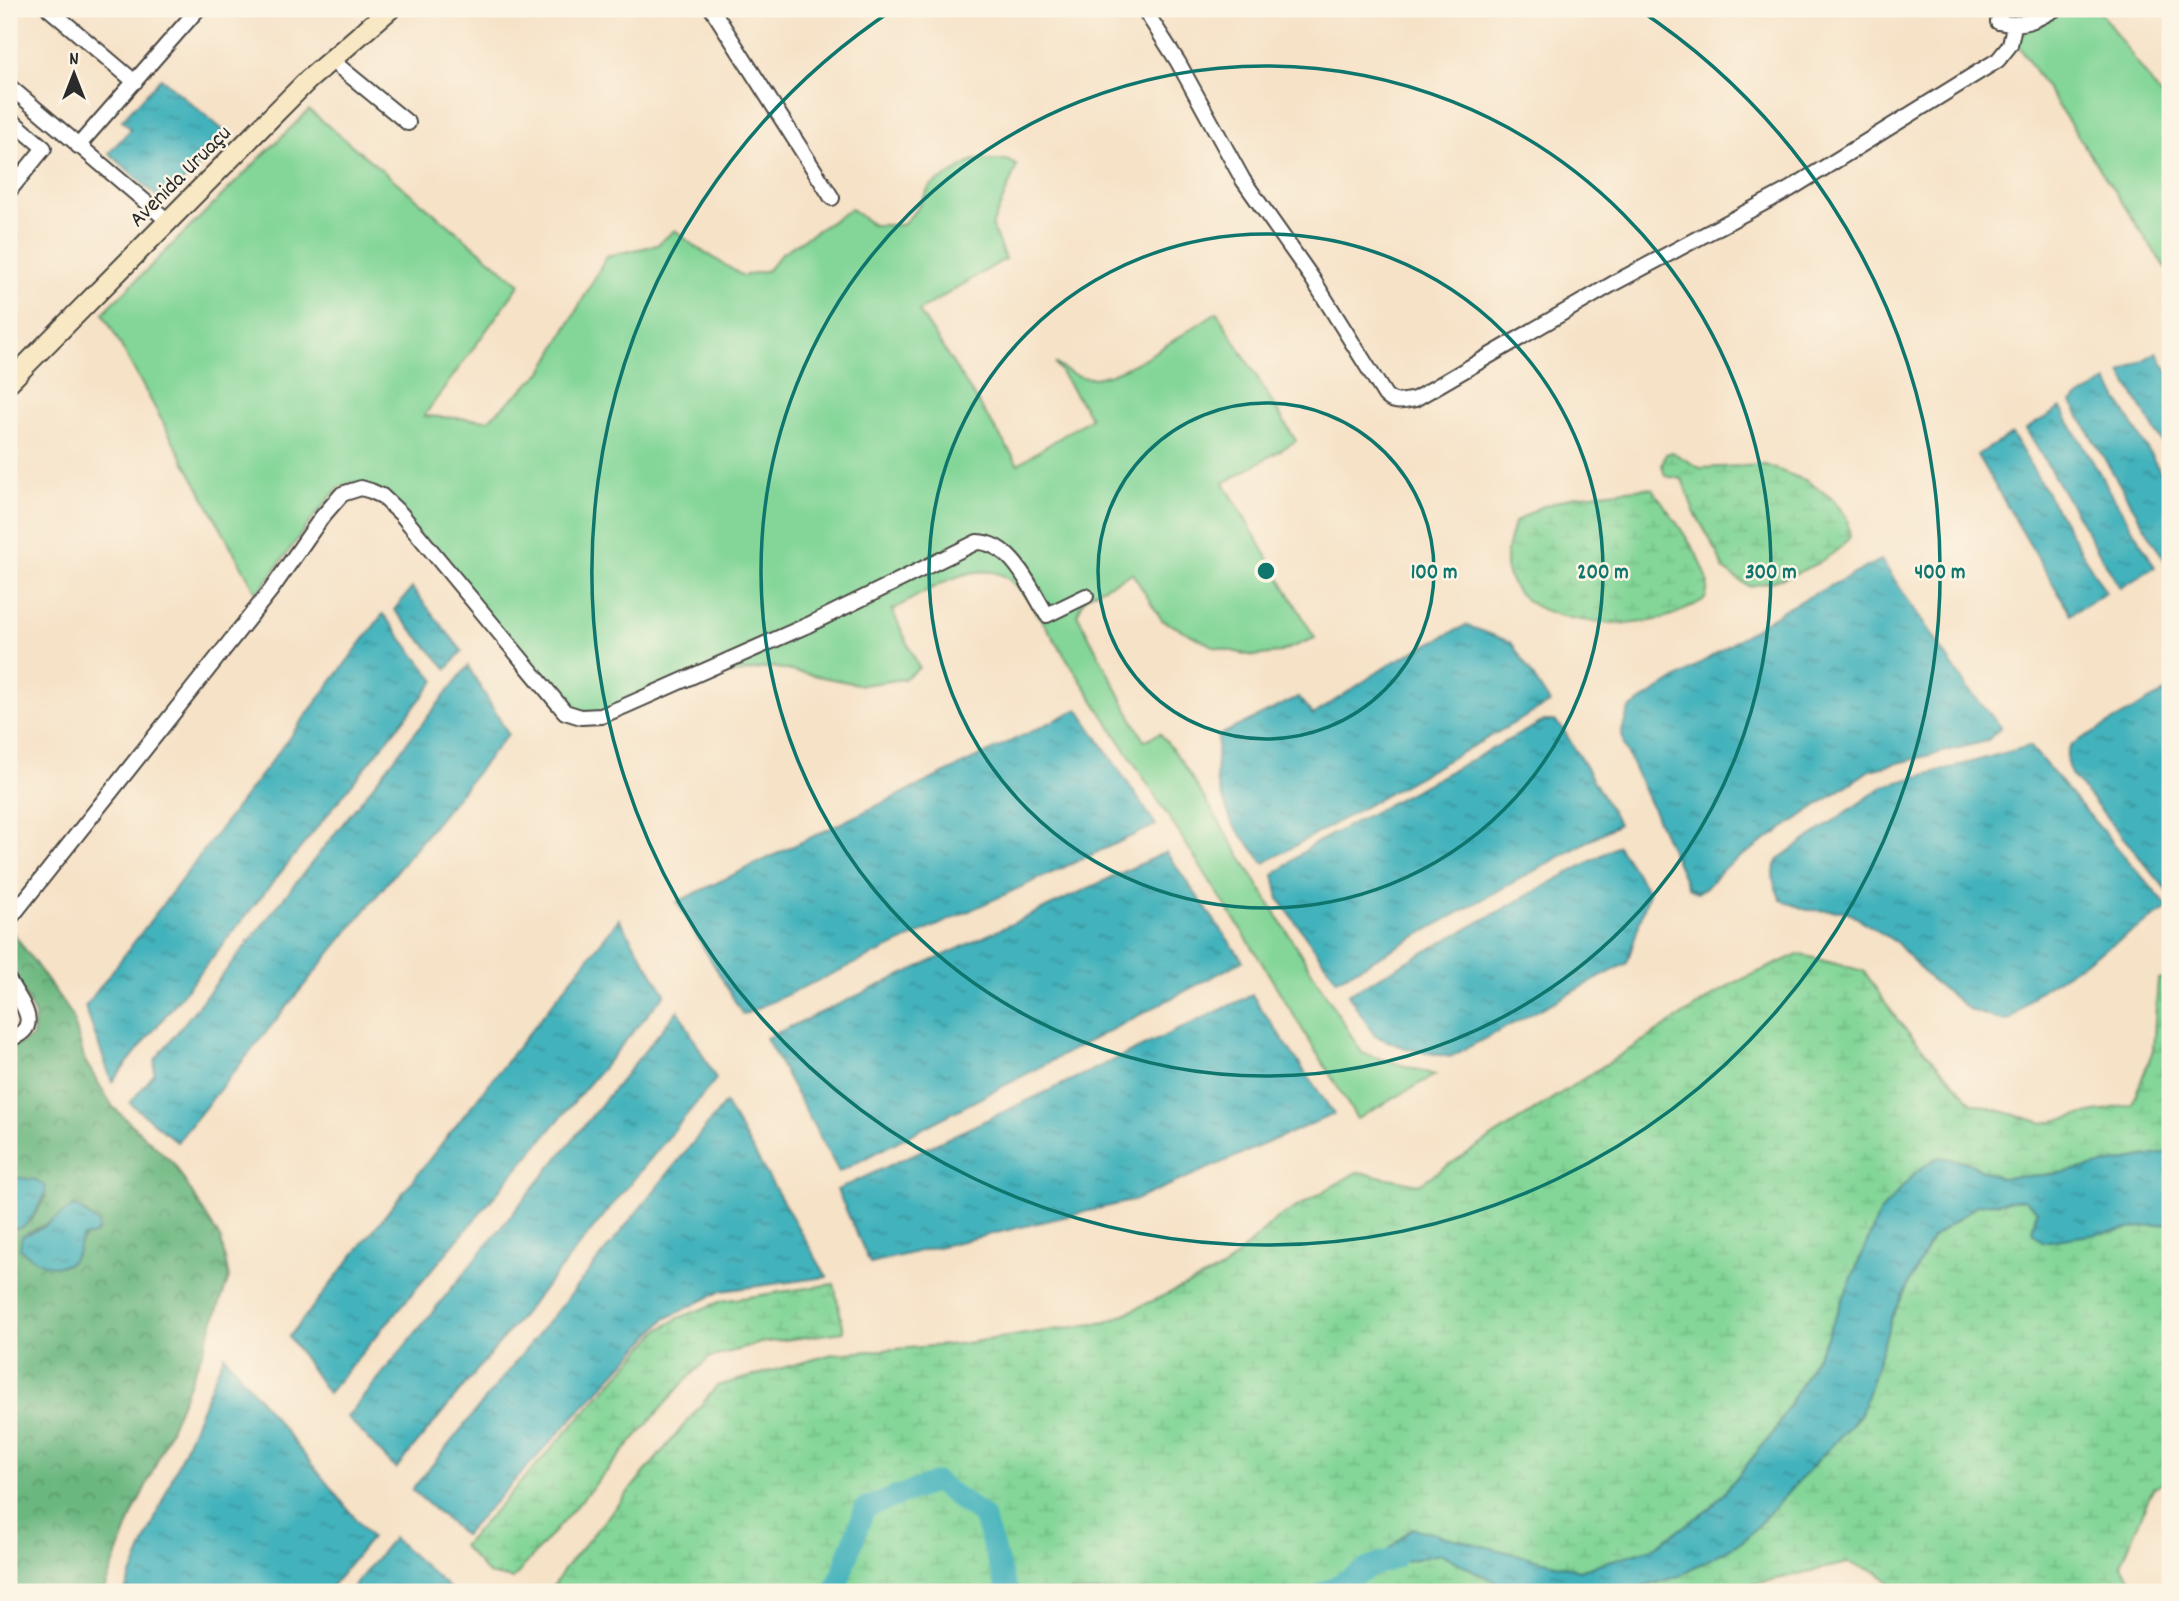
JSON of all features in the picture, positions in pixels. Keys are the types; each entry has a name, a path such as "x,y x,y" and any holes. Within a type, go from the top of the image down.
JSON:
{"street":[{"path":"49,9 135,82"},
{"path":"78,146 193,14 176,9"},
{"name":"Avenida Uruaçu","path":"9,382 331,60 390,9"},
{"path":"712,9 832,198"},
{"path":"1144,9 1178,62 1243,180 1312,278 1385,395 1396,402 1415,399 1616,282 1790,189 1998,60 2010,45 2014,26"},
{"path":"1990,9 2010,45"},
{"path":"1998,22 2014,26 2033,22 2055,9"},
{"path":"331,60 408,123"},
{"path":"9,86 168,221"},
{"path":"9,118 44,148 9,191"},
{"path":"9,920 271,590 322,517 342,494 353,489 361,488 382,496 401,514 565,712 580,717 601,716 681,682 808,625 977,542 991,543 1012,560 1047,615 1086,596"},
{"path":"9,981 28,1018 27,1027 20,1035 9,1039"}],"green space":[{"path":"2068,9 2098,9 2170,108 2170,275 2018,45 2024,32"},
{"path":"309,110 520,284 424,416 488,420 542,372 607,256 657,245 675,230 694,246 743,276 768,270 782,253 851,209 873,225 902,225 917,209 930,186 974,160 1008,160 1017,166 992,226 1005,259 919,311 1018,464 1091,418 1055,363 1067,371 1090,378 1120,371 1217,312 1296,441 1224,483 1315,638 1278,653 1253,656 1215,647 1162,620 1132,573 1086,596 1077,614 1144,741 1160,733 1182,762 1362,1053 1435,1075 1357,1119 1251,945 1031,603 1004,576 991,572 962,575 931,588 892,610 919,668 904,679 862,685 772,667 681,682 601,716 565,712 401,514 353,482 339,487 257,594 103,313"},
{"path":"1672,452 1700,468 1765,465 1807,481 1834,500 1847,519 1850,537 1830,555 1804,570 1775,581 1748,586 1723,569 1717,552 1694,511 1682,479 1665,476 1662,465 1666,454"},
{"path":"1653,489 1703,567 1708,581 1705,599 1664,618 1620,623 1584,620 1550,612 1518,593 1506,565 1514,523 1538,508 1575,496"},
{"path":"9,933 14,934 72,1015 85,1061 113,1107 174,1164 221,1240 229,1278 202,1353 133,1513 103,1592 9,1592 9,1228 31,1221 46,1196 13,1177 9,1179 9,1045 22,1043 33,1036 35,1016 9,963","holes":["73,1206 98,1223 80,1242 29,1232 54,1221"]},
{"path":"1798,954 1864,971 1898,1021 1972,1103 2044,1123 2132,1104 2153,1050 2158,979 2170,978 2170,1152 2055,1174 2000,1178 1964,1161 1938,1157 1916,1172 1880,1212 1826,1339 1774,1432 1712,1507 1653,1548 1579,1570 1412,1528 1370,1568 1441,1554 1515,1592 550,1592 564,1569 717,1386 833,1354 959,1344 1107,1322 1224,1268 1276,1219 1357,1172 1419,1184 1730,985"},
{"path":"2025,1199 2037,1210 2032,1231 2043,1242 2170,1223 2170,1478 2153,1488 2121,1564 2139,1592 1899,1592 1878,1572 1848,1563 1718,1592 1627,1592 1679,1576 1743,1541 1861,1414 1892,1317 1932,1238 1977,1205"},
{"path":"834,1284 844,1332 761,1343 709,1358 683,1383 513,1579 488,1574 463,1546 659,1330 679,1318 722,1301"}],"water":[{"path":"161,78 229,135 163,202 109,153 131,129 122,120"},
{"path":"2157,352 2170,375 2170,456 2121,373"},
{"path":"2107,381 2170,488 2170,558 2165,561 2071,402"},
{"path":"2061,408 2155,567 2120,588 2026,429"},
{"path":"2012,434 2106,593 2071,614 1977,455"},
{"path":"1881,560 1969,690 2001,727 1987,741 1870,770 1723,869 1705,889 1697,893 1688,887 1624,746 1622,731 1629,709 1787,608"},
{"path":"412,588 462,651 447,669 394,610"},
{"path":"383,614 435,681 112,1082 85,1007"},
{"path":"1466,625 1511,642 1550,703 1264,863 1232,823 1216,780 1218,736 1298,697 1313,715 1393,662"},
{"path":"468,666 508,734 177,1142 130,1103 154,1074 155,1060"},
{"path":"2170,689 2170,894 2072,776 2068,768 2067,753 2071,745"},
{"path":"1078,709 1156,825 743,1015 677,902"},
{"path":"1544,721 1555,721 1563,729 1619,824 1337,980 1279,899 1274,875 1312,845"},
{"path":"2030,746 2169,908 2035,994 2011,1019 2000,1020 1970,1010 1928,977 1897,943 1846,911 1807,910 1781,900 1773,879 1774,869 1780,858 1884,786"},
{"path":"1618,846 1649,892 1627,963 1450,1057 1408,1049 1375,1036 1348,994"},
{"path":"1166,852 1243,961 839,1172 766,1038"},
{"path":"619,919 665,994 328,1393 289,1337"},
{"path":"1252,995 1334,1114 1135,1200 870,1263 837,1190"},
{"path":"678,1010 716,1079 396,1469 347,1417"},
{"path":"725,1103 827,1277 721,1291 665,1319 464,1535 412,1490"},
{"path":"2170,1152 2170,1223 2043,1242 2032,1231 2037,1210 2024,1199 1977,1205 1932,1238 1892,1317 1861,1414 1743,1541 1679,1576 1627,1592 1515,1592 1441,1554 1368,1568 1412,1528 1579,1570 1653,1548 1712,1507 1774,1432 1826,1339 1880,1212 1916,1172 1938,1157 1964,1161 2000,1178 2055,1174"},
{"path":"12,1177 36,1180 46,1187 44,1198 30,1220 20,1228 9,1228 9,1179"},
{"path":"73,1206 98,1223 99,1230 94,1235 83,1237 71,1261 65,1265 49,1265 33,1259 20,1249 22,1236 42,1228"},
{"path":"224,1355 371,1538 327,1592 124,1592"},
{"path":"393,1538 454,1592 349,1592"}],"waterway":[{"path":"835,1592 865,1508 936,1482 983,1516 1008,1592"},
{"path":"1325,1592 1368,1568 1395,1558"}]}
